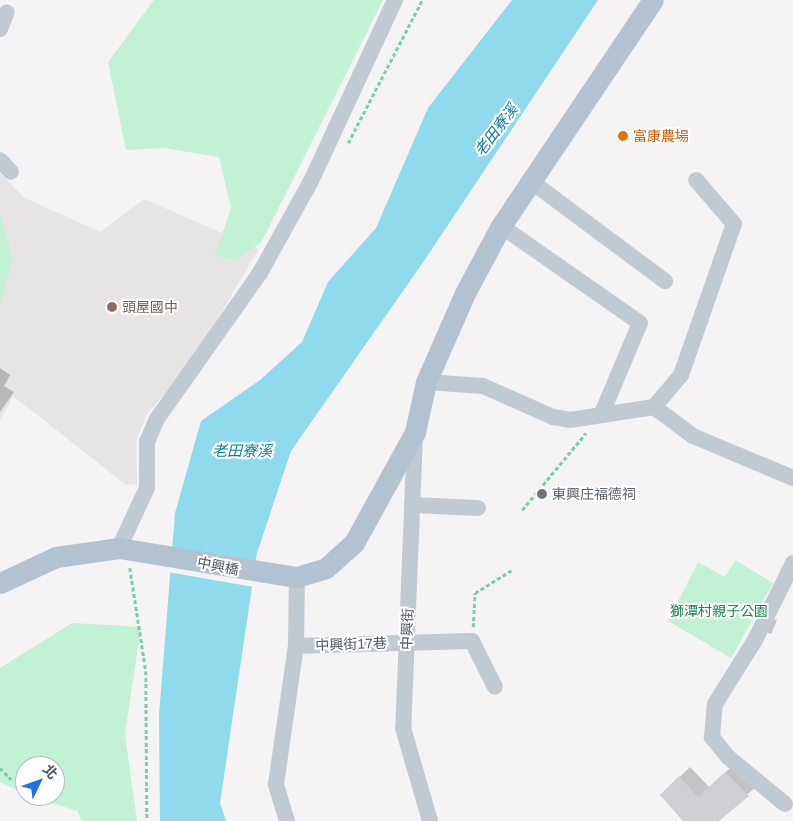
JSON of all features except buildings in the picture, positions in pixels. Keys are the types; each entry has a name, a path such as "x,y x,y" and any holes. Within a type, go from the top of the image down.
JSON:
{"main road":[{"path":"298,577 326,568 354,543 415,432 426,382 465,292 502,226 653,0"},
{"name":"中興橋","path":"0,583 56,557 128,549 298,577"}],"street":[{"path":"128,549 147,488 147,442 157,419 260,273 311,181 395,0"},
{"path":"0,29 7,12"},
{"path":"654,407 681,375 734,224 696,180"},
{"path":"532,182 666,281"},
{"path":"502,226 640,323 602,412"},
{"path":"426,382 483,386 553,417 570,420 602,412 654,407 693,436 793,478"},
{"name":"中興街","path":"415,432 403,728 430,821"},
{"path":"412,505 478,508"},
{"path":"785,804 728,757 712,737 715,704 755,640 793,563"},
{"path":"287,821 276,784 296,646 298,577"},
{"path":"472,641 495,687"},
{"name":"中興街17巷","path":"296,646 472,641"}],"path":[{"path":"522,510 602,412"},
{"path":"128,549 146,671 147,821"},
{"path":"472,641 475,593 512,570"},
{"path":"0,768 11,779"}],"shaded area":[{"name":"頭屋國中","path":"0,173 25,198 100,232 144,199 259,249 189,366 147,414 136,443 137,484 126,485 13,396 0,421"}],"green space":[{"path":"154,0 383,0 261,243 235,260 215,255 231,208 219,157 164,148 126,150 108,62"},
{"path":"0,213 13,259 0,304"},
{"name":"獅潭村親子公園","path":"735,560 773,583 731,658 668,621 698,562 725,577"},
{"path":"72,623 141,627 125,734 137,821 82,821 77,811 62,806 65,806 65,756 15,756 15,789 0,782 0,668"}],"water":[{"name":"老田寮溪","path":"512,0 598,0 424,261 291,451 257,553 220,803 226,821 160,821 159,715 175,513 201,421 260,380 302,342 328,282 376,228 428,108"}],"pier":[{"path":"170,550 258,565 254,587 166,572"}],"place":[{"name":"富康農場","path":"623,136"},
{"name":"頭屋國中","path":"112,307"},
{"name":"東興庄福德祠","path":"542,494"}]}
